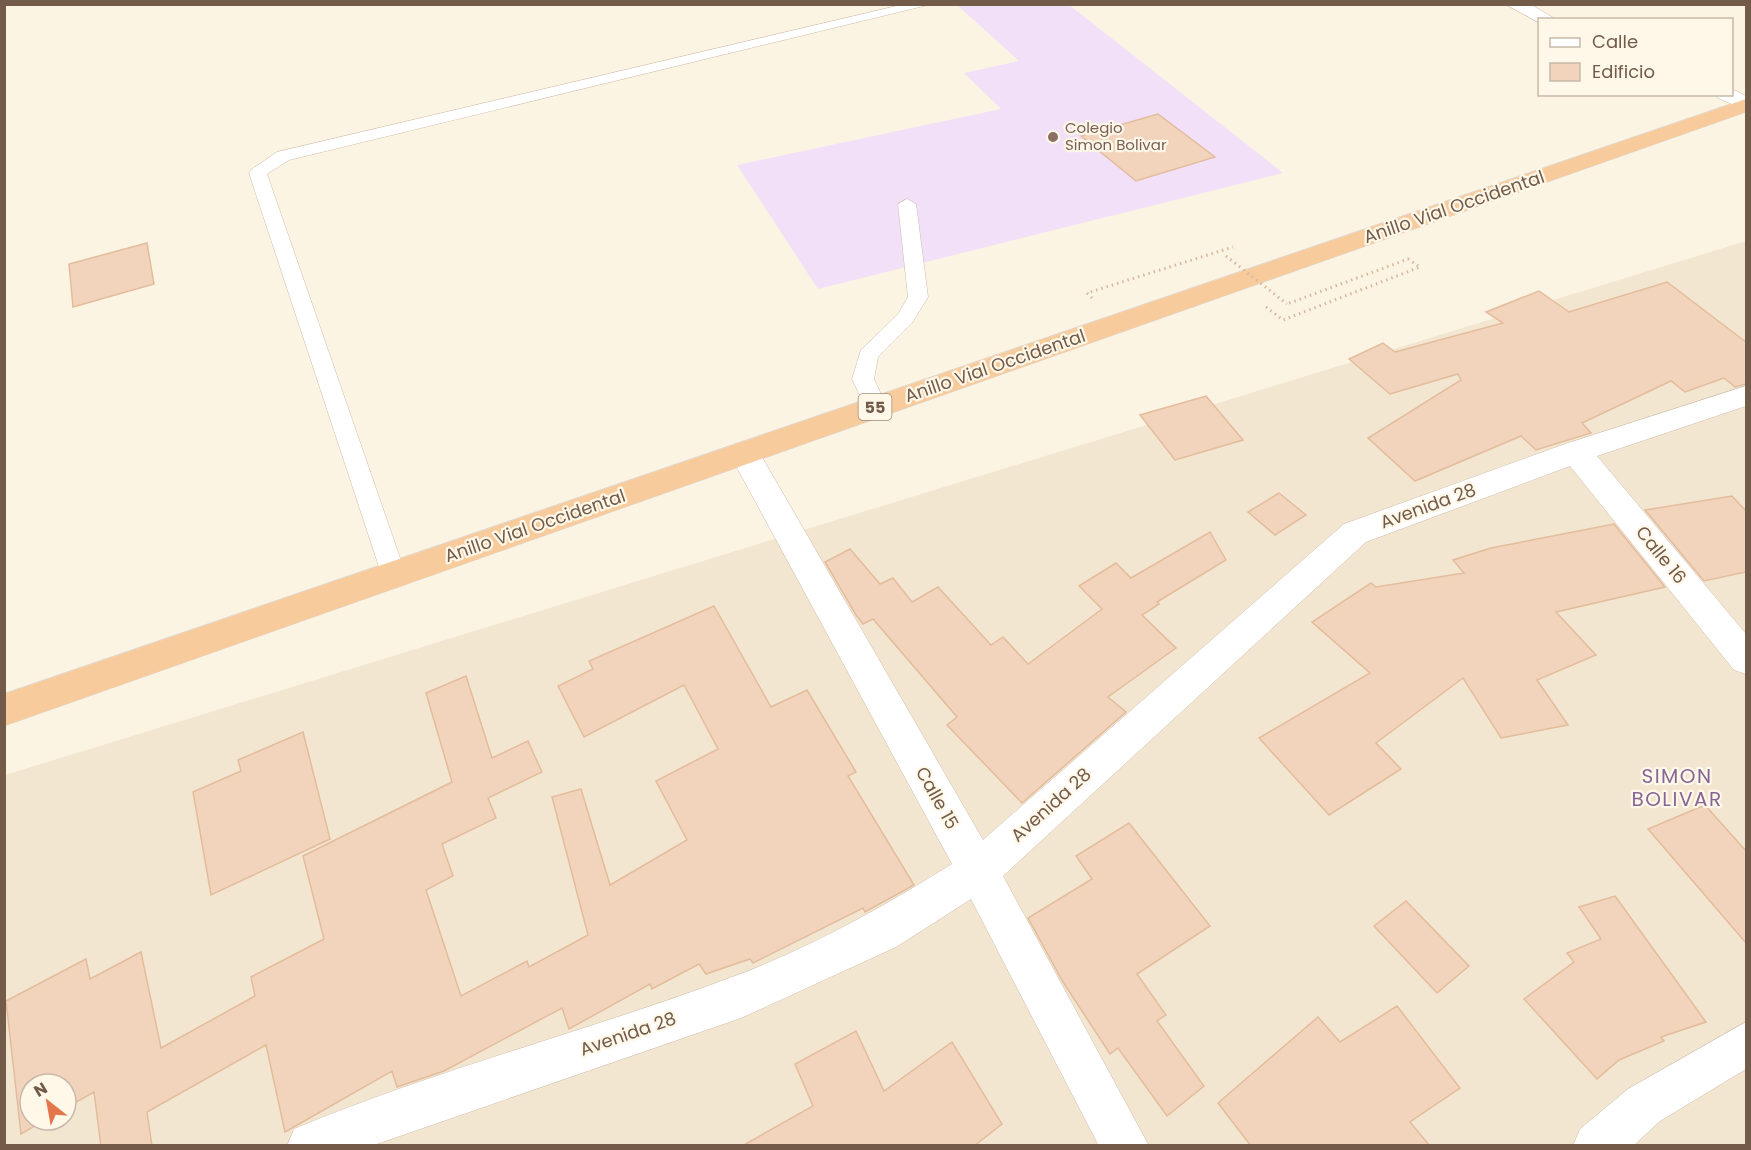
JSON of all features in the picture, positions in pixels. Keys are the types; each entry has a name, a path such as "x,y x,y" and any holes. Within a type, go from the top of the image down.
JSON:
{"highway":[{"name":"Anillo Vial Occidental","path":"4,710 876,407 1230,270 1746,104"}],"street":[{"path":"1514,4 1544,18"},
{"path":"1729,96 1746,104"},
{"name":"Avenida 28","path":"311,1146 404,1109 741,996 881,932 978,871 1355,533 1576,452 1746,396"},
{"name":"Calle 16","path":"1576,452 1746,659"},
{"name":"Calle 15","path":"744,453 978,871 1125,1146"},
{"path":"1597,1146 1644,1105 1746,1044"}],"lane":[{"path":"393,575 258,173 268,164 283,156 925,4"},
{"path":"876,407 863,379 863,367 868,355 905,318 918,297 907,204"}],"path":[{"path":"1408,259 1420,267 1283,320 1230,270 1287,304 1408,259"}],"shaded area":[{"name":"Colegio Simon Bolivar","path":"1068,4 1283,173 818,289 737,165 1001,109 964,73 1019,61 957,5"},
{"path":"1746,241 1746,1145 5,1146 5,775"}],"building":[{"path":"1158,114 1215,157 1136,181 1081,136"},
{"path":"147,243 154,284 73,307 69,264"},
{"path":"1667,282 1746,342 1746,384 1735,387 1724,378 1685,392 1671,381 1582,423 1591,433 1536,450 1521,436 1415,481 1368,438 1461,380 1458,374 1390,394 1349,359 1383,343 1395,352 1503,323 1486,312 1539,291 1569,312"},
{"path":"1206,396 1243,440 1175,460 1140,415"},
{"path":"1279,493 1306,515 1275,535 1248,512"},
{"path":"1732,496 1746,511 1746,572 1704,581 1645,510"},
{"path":"1614,524 1665,587 1556,612 1596,655 1537,680 1568,725 1501,738 1463,678 1376,743 1401,769 1329,815 1259,738 1370,673 1312,622 1371,583 1376,587 1464,573 1453,560 1491,548"},
{"path":"1210,532 1226,560 1157,602 1159,604 1142,615 1176,648 1108,697 1126,712 1022,803 947,725 957,717 873,619 863,624 825,562 850,549 880,584 893,578 912,602 938,587 991,645 1003,637 1028,664 1102,609 1079,586 1116,563 1131,578"},
{"path":"714,606 771,707 807,690 856,772 848,776 914,885 865,912 863,908 753,963 750,959 706,974 699,964 652,989 650,984 569,1029 562,1008 444,1071 397,1087 392,1071 285,1132 266,1045 147,1112 152,1146 101,1146 94,1092 78,1101 78,1072 18,1072 18,1107 6,1001 86,959 90,979 141,952 161,1048 255,996 251,977 324,939 303,856 452,782 426,693 466,676 492,758 528,741 542,772 488,798 496,818 442,844 453,876 426,890 461,996 527,961 529,967 588,935 552,797 581,789 610,885 687,840 656,781 718,749 684,685 584,737 558,686 593,669 589,661"},
{"path":"303,732 330,839 211,895 193,792 241,771 238,760"},
{"path":"1705,805 1746,851 1746,943 1648,829"},
{"path":"1129,823 1210,926 1137,974 1166,1015 1157,1021 1204,1086 1167,1116 1118,1048 1110,1054 1063,982 1028,918 1092,879 1076,856"},
{"path":"1615,896 1706,1022 1661,1037 1664,1041 1619,1060 1597,1079 1524,999 1574,962 1567,953 1601,939 1579,907"},
{"path":"1406,901 1469,966 1437,993 1374,926"},
{"path":"1397,1006 1460,1088 1410,1122 1430,1146 1251,1146 1218,1103 1318,1017 1340,1042"},
{"path":"856,1031 884,1091 952,1042 1002,1124 974,1146 742,1146 813,1106 795,1064"}],"place":[{"name":"Colegio Simon Bolivar","path":"1053,137"}],"district":[{"name":"SIMON BOLIVAR","path":"1677,788"}]}
